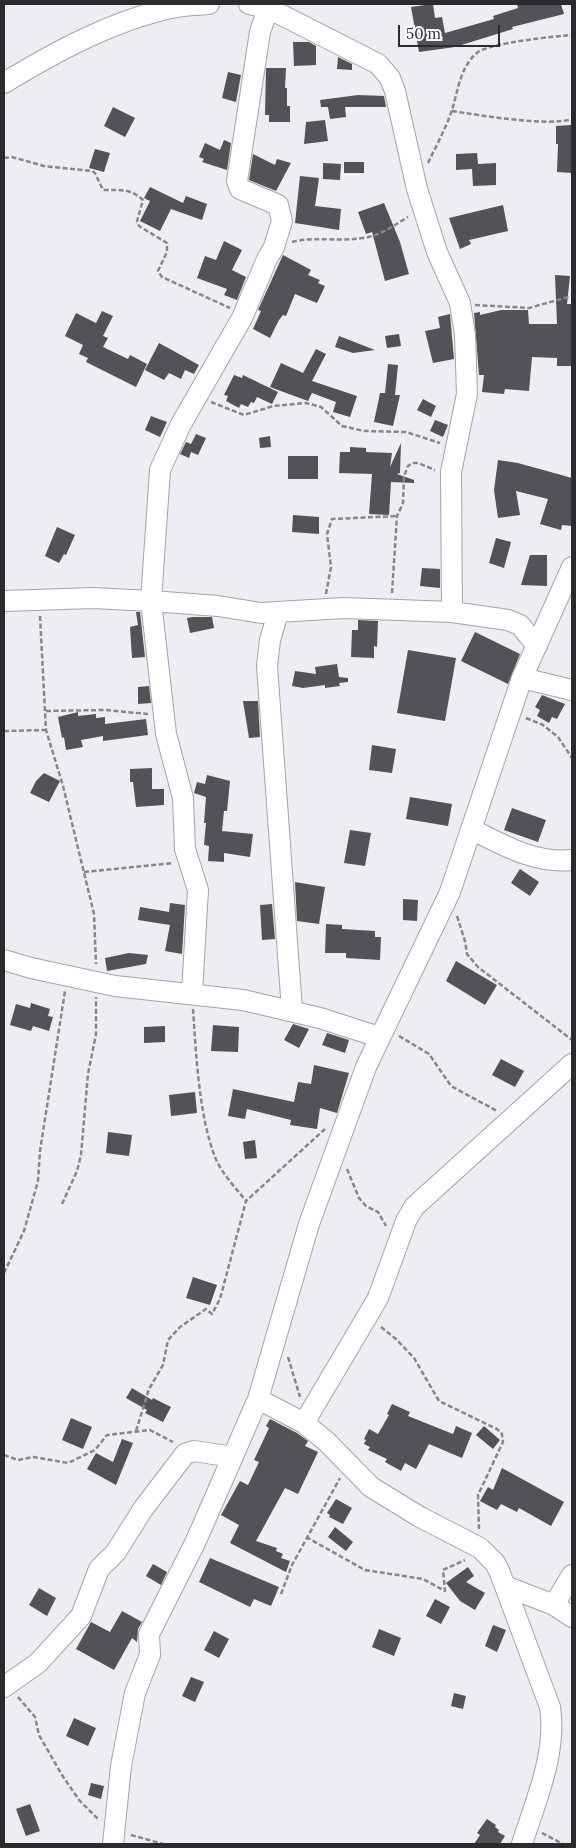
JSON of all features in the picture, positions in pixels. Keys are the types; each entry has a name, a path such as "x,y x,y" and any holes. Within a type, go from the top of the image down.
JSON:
{"street":[{"path":"4,83 63,49 120,24 172,8 209,4"},
{"path":"192,993 198,890 184,842 181,790 170,752 164,716 151,600 160,470 198,394 244,313 266,259 274,247 282,221 278,205 240,189 237,180 260,32 260,5 378,64 390,78 401,114 416,189 437,252 460,303 465,335 467,384 462,425 452,472 452,612"},
{"path":"113,1837 131,1712 140,1679 150,1655 149,1634 195,1543 258,1399 309,1224 335,1151 382,1032 450,892 522,678 572,567"},
{"path":"4,601 93,598 151,600 278,613 324,608 452,612 508,620 520,625 537,646"},
{"path":"278,613 270,640 267,666 292,1010"},
{"path":"522,678 572,690"},
{"path":"471,829 522,855 557,862 572,860"},
{"path":"4,960 96,982 242,1000 382,1032"},
{"path":"302,1421 381,1291 406,1221 425,1195 572,1064"},
{"path":"258,1399 302,1421 371,1486 420,1517 480,1548 495,1563 550,1707 553,1727 551,1747 524,1836"},
{"path":"5,1686 38,1663 81,1616 99,1568 116,1552 143,1509 190,1451 234,1457"},
{"path":"554,1606 572,1575"},
{"path":"505,1586 554,1606 572,1617"}],"path":[{"path":"416,189 452,111 457,85 469,63 478,52 516,43 572,35"},
{"path":"452,111 482,116 549,121 572,119"},
{"path":"4,158 12,157 44,166 92,171 95,173 103,190 115,189 132,192 142,200 137,221 139,226 167,243 167,252 158,271 162,277 205,298 244,313"},
{"path":"274,247 313,238 362,238 376,235 407,217 424,213"},
{"path":"460,303 529,308 572,296"},
{"path":"198,394 244,415 273,406 306,403 321,407 342,426 364,431 406,432 447,445 458,441"},
{"path":"390,610 397,516 403,502 404,476 408,466 418,463 435,470 452,472"},
{"path":"324,608 330,567 327,534 332,519 397,516"},
{"path":"39,600 46,730 63,786 94,914 96,1034 88,1074 82,1155 62,1204"},
{"path":"45,711 105,710 164,716"},
{"path":"511,711 551,730 572,758"},
{"path":"4,730 46,730"},
{"path":"84,872 190,862"},
{"path":"450,892 465,941 467,954 478,967 572,1040"},
{"path":"4,1273 24,1231 38,1181 40,1152 68,976"},
{"path":"192,993 196,1067 210,1142 224,1174 246,1201"},
{"path":"382,1032 429,1054 452,1086 512,1118"},
{"path":"136,1431 149,1389 162,1365 168,1340 180,1327 206,1309 212,1314 220,1299 246,1201 331,1123"},
{"path":"335,1151 348,1172 359,1198 366,1206 378,1212 399,1243"},
{"path":"367,1316 396,1339 414,1358 439,1400 497,1429 502,1434 503,1442 478,1495 480,1548"},
{"path":"276,1337 285,1349 291,1364 300,1400 302,1421"},
{"path":"4,1455 18,1460 34,1458 68,1463 95,1450 107,1435 150,1430 190,1451"},
{"path":"281,1594 292,1565 348,1464"},
{"path":"306,1538 365,1570 423,1579 445,1591 443,1570 463,1560 495,1563"},
{"path":"5,1686 35,1717 39,1735 79,1800 113,1837 163,1844"},
{"path":"524,1836 563,1844"}],"building":[{"path":"433,4 435,18 442,17 445,33 494,19 493,16 518,8 517,4 561,4 564,14 512,27 513,29 455,47 419,52 411,7"},
{"path":"293,42 309,42 316,46 316,65 294,66"},
{"path":"338,57 352,64 352,70 337,69"},
{"path":"266,68 286,68 285,88 287,88 287,106 290,106 290,122 269,122 269,115 265,115"},
{"path":"228,72 241,75 236,102 222,98"},
{"path":"358,95 384,96 386,107 345,107 346,117 330,119 328,107 321,107 320,100"},
{"path":"113,107 135,118 125,137 104,126"},
{"path":"325,120 328,141 304,144 306,122"},
{"path":"572,125 572,173 557,172 558,144 556,144 556,126"},
{"path":"224,140 231,143 227,170 202,162 204,159 199,157 205,143 220,150"},
{"path":"95,149 110,153 104,172 89,168"},
{"path":"477,153 478,164 496,163 496,185 473,186 472,169 456,170 456,154"},
{"path":"253,154 275,165 277,159 291,163 276,191 249,180"},
{"path":"344,162 364,162 364,173 344,173"},
{"path":"323,163 341,164 340,180 323,179"},
{"path":"300,176 319,178 315,206 341,209 339,230 295,223"},
{"path":"150,187 183,203 186,196 207,204 202,220 171,209 160,231 140,221 150,201 144,198"},
{"path":"384,203 400,242 409,274 385,281 372,232 366,234 358,212"},
{"path":"503,205 508,231 469,240 471,244 460,249 449,218"},
{"path":"224,241 242,250 232,270 246,277 237,300 224,295 227,289 197,278 205,256 216,260"},
{"path":"283,255 311,270 308,275 320,280 318,283 325,286 317,303 295,294 286,316 283,315 279,320 270,338 253,329 261,311 258,310"},
{"path":"555,275 570,276 567,304 572,304 572,366 557,366 557,358 532,357 529,391 505,389 504,394 482,392 484,375 479,375 474,313 480,312 480,315 501,310 528,310 529,324 557,324"},
{"path":"102,311 113,316 103,336 108,338 103,347 128,359 130,355 147,364 136,387 86,362 88,358 79,354 83,345 65,336 76,313 96,323"},
{"path":"450,314 454,359 433,363 425,331 440,328 438,317"},
{"path":"399,334 401,346 387,348 385,336"},
{"path":"339,336 375,350 353,353 335,347"},
{"path":"159,343 199,365 194,374 185,370 181,379 169,373 164,380 145,370"},
{"path":"316,349 326,354 312,381 357,396 350,417 333,412 336,402 312,393 308,401 270,387 281,363 303,373"},
{"path":"388,364 398,365 395,395 400,395 393,426 374,422 380,393 385,393"},
{"path":"234,375 242,378 243,375 278,392 272,404 257,397 254,403 251,402 248,407 241,404 239,408 226,401 228,396 224,395"},
{"path":"423,399 436,406 431,417 417,410"},
{"path":"151,416 167,422 160,437 145,430"},
{"path":"435,420 448,425 443,437 430,431"},
{"path":"196,434 206,438 198,455 191,452 189,458 180,454 186,442 191,444"},
{"path":"270,436 271,447 260,448 259,438"},
{"path":"401,443 400,473 397,474 414,480 414,483 391,482 389,515 369,514 372,474 339,473 340,452 350,452 350,447 366,448 366,452 392,453 390,467"},
{"path":"288,456 318,456 318,479 288,479"},
{"path":"498,460 518,463 572,478 572,526 562,525 561,530 540,524 548,499 516,491 520,515 498,518 494,490"},
{"path":"293,515 319,517 319,534 292,532"},
{"path":"57,527 75,535 66,555 64,554 59,563 45,556"},
{"path":"496,538 511,542 504,568 489,563"},
{"path":"530,555 547,555 547,586 521,585"},
{"path":"422,568 440,569 440,588 420,586"},
{"path":"136,612 140,612 145,657 132,658 130,627 138,625"},
{"path":"212,617 214,628 190,633 187,618"},
{"path":"358,620 378,621 377,647 374,646 374,658 351,657 352,630 358,630"},
{"path":"475,632 520,654 508,684 461,661"},
{"path":"408,650 456,658 445,721 397,713"},
{"path":"337,664 339,677 348,678 348,682 339,683 340,686 325,688 325,685 303,688 292,686 295,671 316,674 315,667"},
{"path":"149,686 151,703 138,704 138,687"},
{"path":"542,695 565,704 557,719 552,717 549,723 537,716 540,710 535,707"},
{"path":"243,701 258,701 260,737 249,738"},
{"path":"78,712 78,716 96,714 96,718 105,717 105,724 146,719 148,735 103,741 103,736 81,740 83,747 66,750 58,717"},
{"path":"372,745 396,749 392,773 369,770"},
{"path":"152,768 152,789 164,789 164,805 136,807 133,782 130,782 130,769"},
{"path":"44,773 60,781 49,802 30,793 36,781"},
{"path":"207,775 230,781 227,811 224,811 222,831 253,834 250,857 224,853 224,862 208,861 209,846 204,845 206,797 194,793 197,782 205,784"},
{"path":"410,797 452,804 448,826 406,819"},
{"path":"512,808 546,820 538,842 504,830"},
{"path":"350,830 371,833 365,866 344,863"},
{"path":"520,869 539,882 530,896 511,883"},
{"path":"295,882 325,887 319,924 297,921"},
{"path":"403,899 418,900 417,921 403,920"},
{"path":"170,903 185,905 182,954 165,951 170,925 138,920 140,907 169,912"},
{"path":"272,904 275,939 262,940 260,905"},
{"path":"326,924 342,925 342,929 375,931 375,937 381,937 380,960 346,958 346,953 325,953"},
{"path":"129,953 148,955 146,964 107,971 105,958"},
{"path":"456,961 497,985 485,1005 446,981"},
{"path":"31,1003 50,1009 48,1016 53,1017 49,1031 33,1026 31,1031 10,1025 16,1004 30,1008"},
{"path":"293,1024 309,1029 299,1048 284,1040"},
{"path":"213,1025 239,1027 238,1052 211,1051"},
{"path":"165,1026 165,1042 144,1043 144,1027"},
{"path":"327,1033 349,1040 345,1053 322,1045"},
{"path":"501,1059 524,1071 515,1087 492,1075"},
{"path":"314,1065 349,1073 337,1113 320,1108 317,1129 290,1125 291,1120 247,1109 245,1119 228,1116 233,1089 294,1102 298,1082 311,1084"},
{"path":"195,1092 197,1113 171,1116 169,1095"},
{"path":"108,1132 132,1135 129,1156 106,1153"},
{"path":"255,1140 257,1158 245,1159 243,1142"},
{"path":"193,1277 217,1285 210,1305 186,1298"},
{"path":"132,1388 152,1400 153,1398 171,1407 163,1422 145,1413 147,1410 126,1398"},
{"path":"392,1404 410,1412 408,1416 453,1434 456,1426 472,1433 462,1458 429,1444 416,1469 405,1463 401,1471 385,1462 387,1459 368,1450 370,1447 364,1444 366,1440 364,1439 369,1429 378,1434 389,1415 387,1414"},
{"path":"71,1418 92,1427 83,1449 62,1440"},
{"path":"270,1419 297,1433 308,1441 305,1446 318,1452 298,1494 285,1488 256,1541 277,1548 276,1551 283,1554 281,1558 290,1561 286,1572 230,1543 239,1525 221,1515 240,1481 248,1485 259,1462 254,1460 269,1428 266,1426"},
{"path":"484,1426 500,1440 493,1449 476,1435"},
{"path":"122,1439 133,1443 116,1485 87,1469 96,1453 113,1462"},
{"path":"502,1468 564,1502 551,1526 519,1508 517,1512 501,1504 497,1510 480,1501 488,1487 493,1490"},
{"path":"336,1499 352,1508 343,1524 329,1517 330,1515 327,1513"},
{"path":"335,1527 353,1542 346,1551 328,1537"},
{"path":"210,1558 279,1587 271,1606 254,1599 250,1607 199,1582"},
{"path":"153,1564 167,1572 161,1585 146,1576"},
{"path":"468,1567 474,1576 466,1582 485,1593 475,1610 460,1601 446,1583"},
{"path":"39,1588 56,1598 47,1616 29,1605"},
{"path":"435,1599 450,1607 441,1624 426,1616"},
{"path":"122,1611 142,1622 138,1629 137,1642 132,1638 114,1670 76,1649 91,1622 110,1632"},
{"path":"493,1625 506,1630 497,1652 485,1646"},
{"path":"379,1629 401,1638 394,1656 372,1647"},
{"path":"214,1631 229,1639 219,1658 204,1650"},
{"path":"191,1677 204,1682 195,1702 182,1696"},
{"path":"454,1693 466,1696 463,1709 451,1706"},
{"path":"74,1718 96,1728 88,1746 66,1736"},
{"path":"91,1783 104,1786 101,1799 88,1795"},
{"path":"30,1804 40,1831 26,1836 16,1809"},
{"path":"487,1819 496,1825 495,1827 499,1830 498,1832 505,1836 500,1844 474,1844 480,1835 477,1833"}]}
